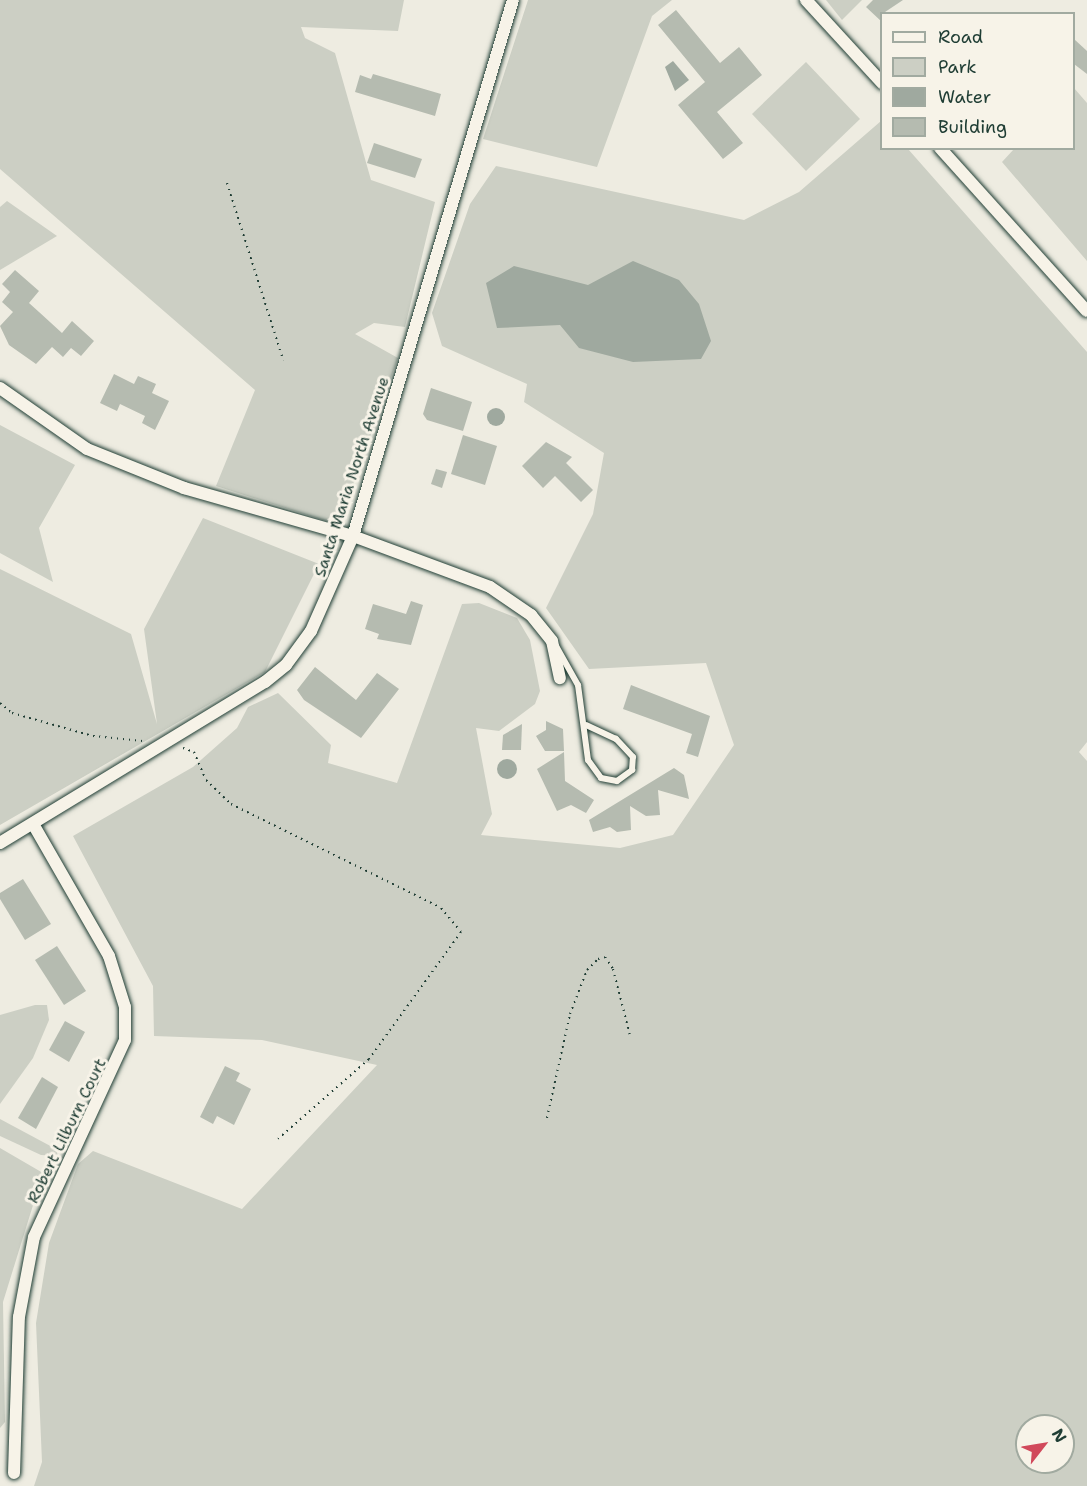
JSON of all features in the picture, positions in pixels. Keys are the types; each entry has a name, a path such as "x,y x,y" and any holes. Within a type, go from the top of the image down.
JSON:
{"street":[{"name":"Santa Maria North Avenue","path":"0,843 170,741 286,665 329,600 353,536 513,0"},
{"path":"806,0 880,81"},
{"path":"942,150 1087,311"},
{"path":"0,388 87,449 184,488 353,536 490,587 531,615 552,641 560,678"},
{"name":"Robert Lilburn Court","path":"14,1473 19,1317 34,1237 125,1040 125,1007 109,956 33,824"}],"lane":[{"path":"552,641 570,663 586,725 588,760 601,778 617,781 632,770 633,758 616,739 586,725"}],"path":[{"path":"227,183 283,360"},
{"path":"0,703 12,713 93,736 148,741"},
{"path":"170,741 194,753 206,780 231,804 441,908 460,932 364,1064 278,1139"},
{"path":"547,1118 570,1014 586,970 598,958 605,957 613,969 631,1039"}],"green space":[{"path":"0,0 404,0 398,31 301,27 305,38 335,53 371,180 435,202 405,327 374,323 355,334 398,358 339,525 216,486 255,390 0,169"},
{"path":"528,0 672,0 652,16 597,167 483,139"},
{"path":"826,0 862,0 842,20"},
{"path":"806,62 860,119 806,171 752,114"},
{"path":"1075,89 1087,103 1087,261 1002,162 1013,150 1075,150"},
{"path":"880,122 880,150 909,150 1087,352 1087,742 1079,752 1087,761 1087,1486 34,1486 42,1462 36,1323 49,1243 78,1164 93,1151 242,1209 377,1065 262,1040 154,1036 153,986 73,836 193,767 237,728 248,707 278,693 331,745 328,763 397,783 462,604 479,603 517,618 530,640 540,691 535,704 499,731 476,728 492,814 481,835 620,848 673,835 734,745 706,663 589,669 546,608 593,514 604,453 524,402 527,384 442,346 432,313 470,204 496,166 744,220 799,192"},
{"path":"7,201 57,236 0,270 0,207"},
{"path":"0,425 75,465 39,528 53,582 0,553"},
{"path":"203,518 319,564 265,672 0,825 0,569 131,634 157,724 144,629"},
{"path":"35,1005 47,1005 49,1020 33,1058 0,1104 0,1015"},
{"path":"0,1119 56,1149 58,1156 41,1155 0,1136"},
{"path":"0,1148 43,1173 3,1302 5,1422 0,1428"}],"water":[{"path":"673,61 689,80 675,91 665,67"},
{"path":"633,261 679,280 699,304 711,341 701,359 633,362 579,348 560,325 497,328 486,283 514,266 588,285"},
{"path":"496,408 502,411 505,417 502,423 496,426 490,423 487,417 490,411"},
{"path":"507,759 514,762 517,769 514,776 507,779 500,776 497,769 500,762"}],"building":[{"path":"873,0 903,0 885,12 880,12 880,20 866,7"},
{"path":"676,10 720,63 739,47 762,75 717,112 743,143 723,159 678,105 705,82 658,25"},
{"path":"1075,40 1087,51 1087,74 1075,65"},
{"path":"373,74 441,94 435,116 355,92 360,75 371,79"},
{"path":"374,143 422,159 415,178 367,163"},
{"path":"15,270 39,291 29,303 62,333 72,321 94,341 81,356 71,348 63,357 52,347 36,364 9,345 0,326 13,312 2,302 10,292 2,284"},
{"path":"114,374 134,384 138,376 156,384 152,393 169,401 155,430 142,423 145,416 120,404 117,411 100,403"},
{"path":"431,388 472,402 463,431 427,420 423,414"},
{"path":"463,435 497,446 485,485 451,474"},
{"path":"546,442 572,457 566,463 593,490 581,502 555,476 543,488 522,466"},
{"path":"436,469 447,472 442,488 431,484"},
{"path":"411,601 423,605 411,645 377,639 379,634 365,629 373,604 406,614"},
{"path":"315,667 356,700 377,673 399,689 361,738 304,700 297,690"},
{"path":"631,685 710,716 698,757 686,753 692,734 623,709"},
{"path":"546,721 563,729 564,751 545,751 536,736 546,730"},
{"path":"522,724 521,750 502,750 503,735"},
{"path":"564,752 565,781 594,800 586,813 571,805 557,811 537,769"},
{"path":"674,768 684,775 689,799 658,790 660,815 646,816 630,806 631,830 617,832 610,827 593,832 589,820"},
{"path":"23,879 51,924 25,940 0,899 0,893"},
{"path":"57,946 86,991 64,1005 35,960"},
{"path":"65,1021 85,1032 69,1062 49,1050"},
{"path":"225,1066 240,1073 236,1081 251,1089 234,1125 217,1116 213,1124 200,1117"},
{"path":"42,1077 58,1087 36,1129 18,1118"}]}
